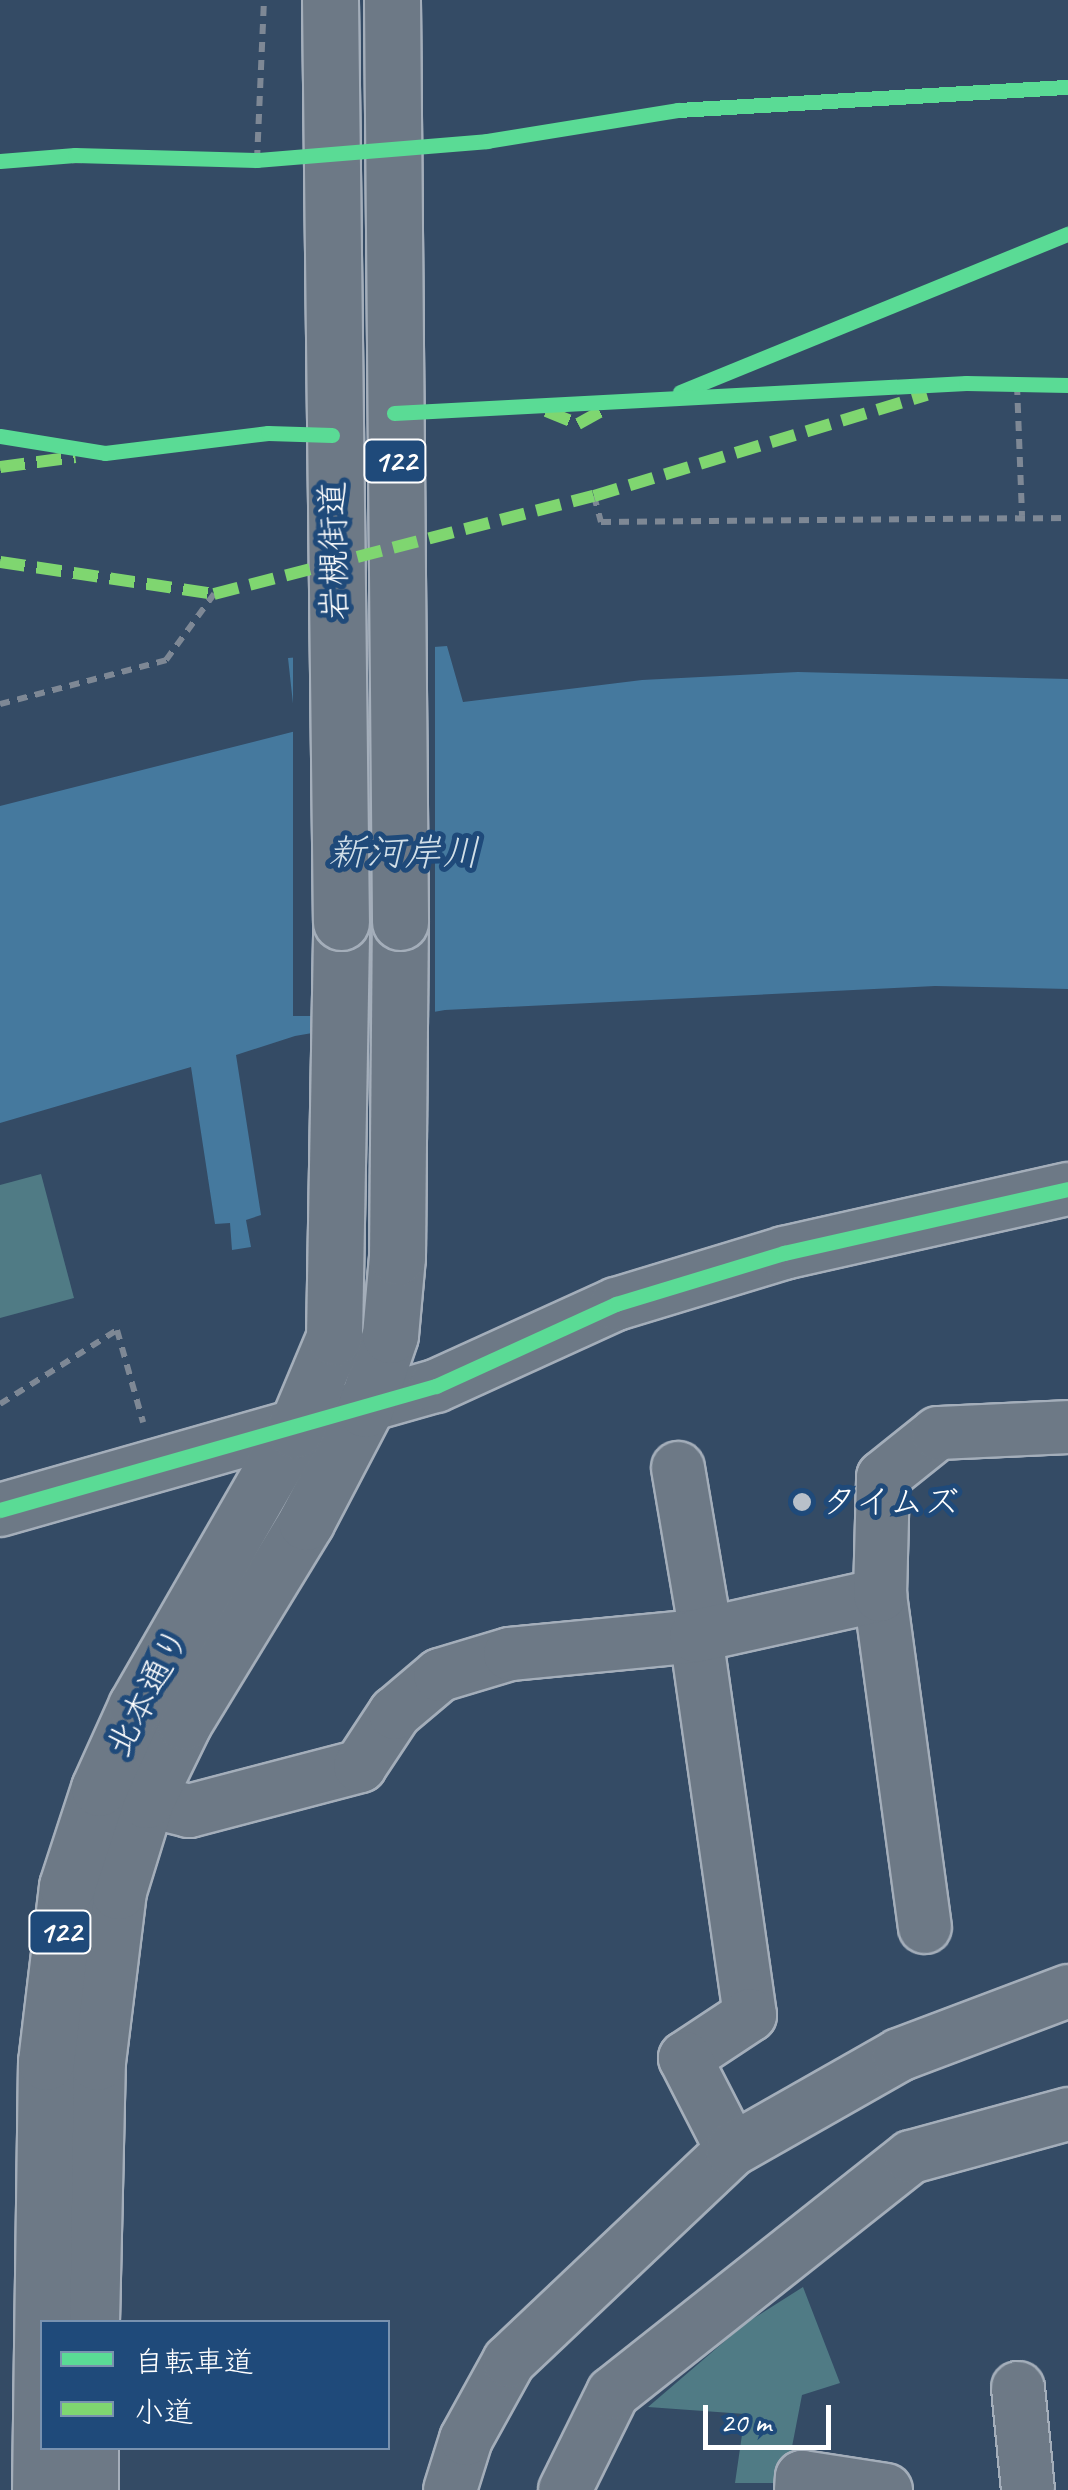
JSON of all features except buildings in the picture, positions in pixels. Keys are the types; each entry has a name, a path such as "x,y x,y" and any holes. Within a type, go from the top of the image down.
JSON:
{"highway":[{"name":"岩槻街道","path":"330,0 341,922"},
{"name":"岩槻街道","path":"392,0 400,922"},
{"name":"北本通り","path":"91,2320 96,2062 118,1891 122,1794 136,1706 295,1430 334,1336 340,1256 341,922"},
{"name":"北本通り","path":"41,2320 42,2163 53,1973 67,1886 122,1794 184,1722 306,1522 365,1408 390,1335 397,1257 400,922"},
{"name":"北本通り","path":"40,2450 40,2490"},
{"path":"90,2450 90,2490"}],"street":[{"path":"0,1510 295,1430 472,1374 616,1304 784,1253 1068,1190"},
{"path":"925,1927 880,1595 883,1477 938,1434 1068,1427"},
{"path":"678,1468 750,2015 685,2058 732,2150"},
{"path":"122,1794 189,1811 360,1766 395,1713 440,1674 510,1654 701,1635 880,1595"},
{"path":"450,2490 466,2438 509,2361 732,2150 900,2055 1068,1991"},
{"path":"565,2490 614,2392 911,2158 1068,2114"},
{"path":"1018,2388 1028,2490"},
{"path":"801,2490 802,2477 886,2490"}],"path":[{"path":"257,160 264,0"},
{"path":"430,146 678,110 1068,88"},
{"path":"0,161 75,156 257,160 296,157"},
{"path":"662,400 1068,234"},
{"path":"394,413 1068,385"},
{"path":"1017,386 1022,516"},
{"path":"0,436 105,453 123,450"},
{"path":"594,496 601,522 1068,518"},
{"path":"0,704 166,660 214,594"},
{"path":"0,1404 117,1330 145,1428"}],"green space":[{"path":"41,1174 74,1298 0,1318 0,1185"},
{"path":"803,2287 840,2383 802,2395 785,2483 735,2483 745,2414 648,2407 746,2323"}],"water":[{"name":"新河岸川","path":"447,646 463,702 642,680 798,672 1068,679 1068,989 935,986 445,1010 295,1036 236,1055 261,1215 246,1220 251,1247 232,1250 230,1223 215,1224 191,1067 0,1123 0,806 296,731 288,658"}],"pier":[{"path":"293,642 435,642 435,1016 293,1016"}],"marked path":[{"path":"0,562 214,594 594,496 927,395"},
{"path":"546,411 578,424 609,407"},
{"path":"0,467 75,457"}],"cycle path":[{"path":"0,161 75,155 257,160 487,141 678,110 1068,87"},
{"path":"680,392 1068,234"},
{"path":"394,413 966,383 1068,385"},
{"path":"0,436 105,453 268,433 332,435"},
{"path":"0,1510 436,1386 616,1304 784,1253 1068,1189"}],"place":[{"name":"タイムズ","path":"802,1502"}]}
